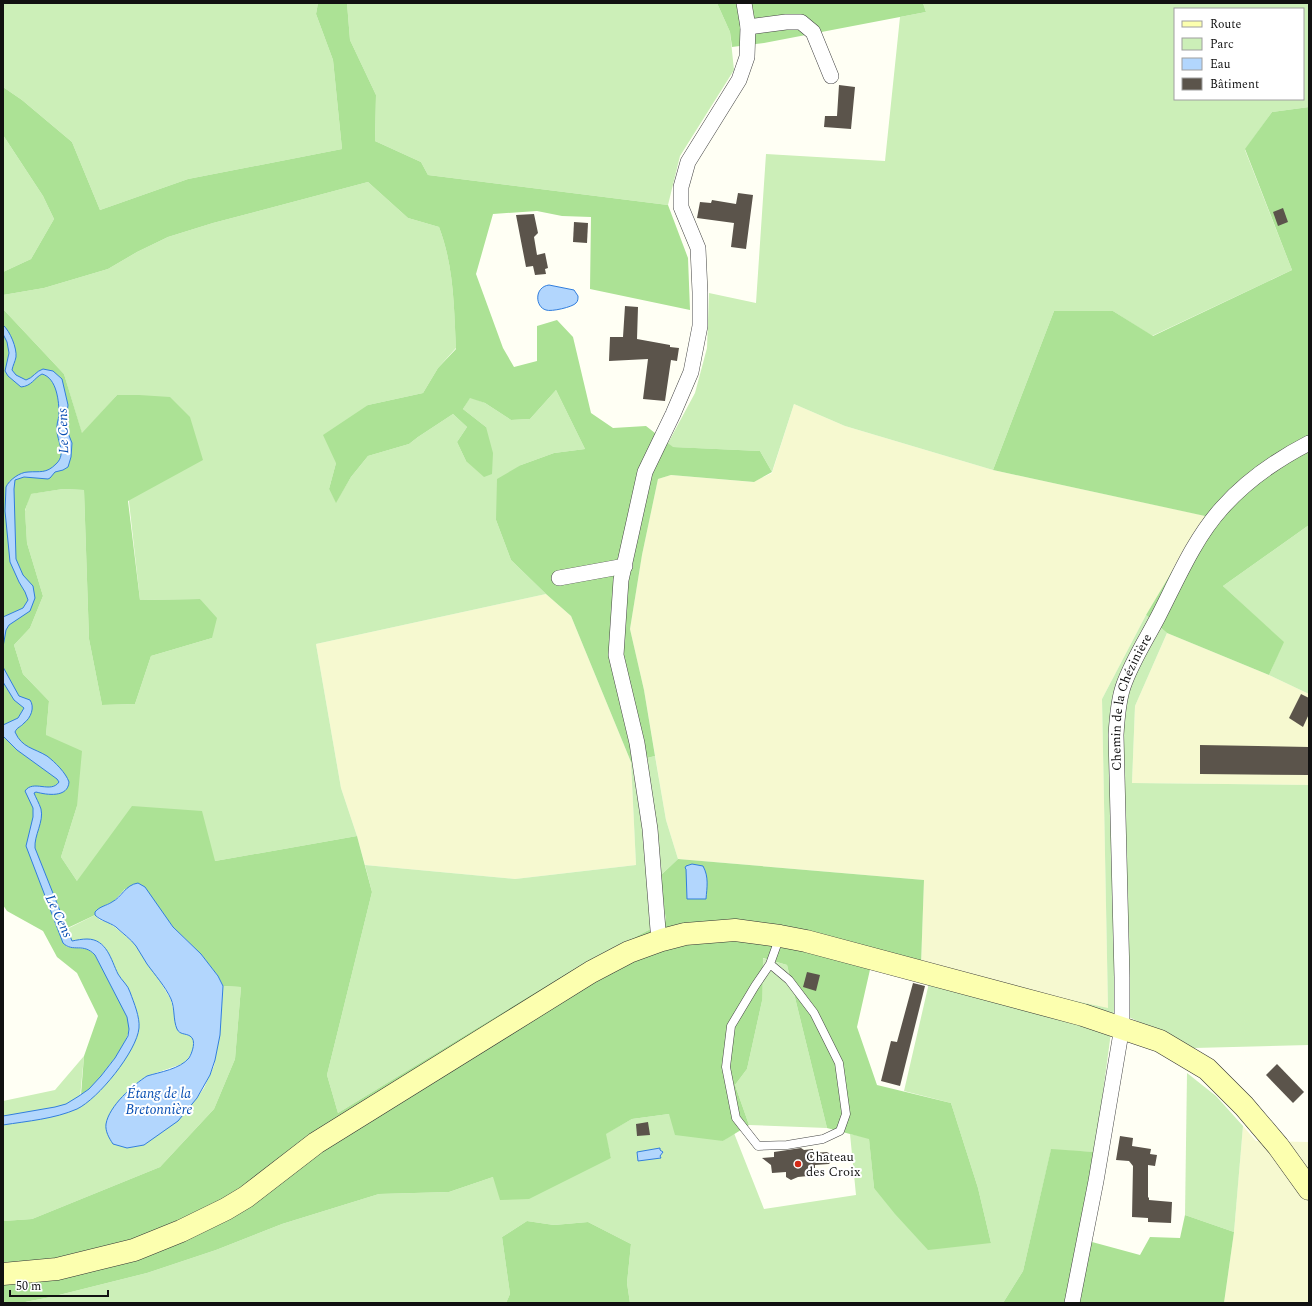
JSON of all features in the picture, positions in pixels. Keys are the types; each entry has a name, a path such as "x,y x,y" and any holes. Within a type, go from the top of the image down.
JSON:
{"street":[{"path":"662,940 658,930 650,829 636,743 616,655 621,580 645,472 691,372 700,326 698,248 681,207 681,187 688,162 739,80 748,57 748,27 744,3"},
{"path":"748,27 786,22 801,22 813,32 832,76"},
{"name":"Chemin de la Chézinière","path":"1072,1303 1096,1181 1122,1027 1116,735 1118,711 1123,688 1193,549 1208,525 1223,507 1247,485 1287,455 1309,443"},
{"path":"559,578 624,566"},
{"path":"3,1274 57,1269 134,1250 181,1231 226,1209 246,1197 316,1143 591,972 629,952 662,940 685,934 728,930 756,932 780,936 833,948 1083,1015 1160,1041 1207,1069 1244,1106 1278,1146 1309,1189"}],"lane":[{"path":"770,964 789,980 814,1013 839,1063 846,1114 840,1131 823,1139 787,1145 758,1146 736,1118 726,1067 731,1026 754,986 770,964 780,936"}],"green space":[{"path":"3,3 318,3 316,14 333,60 342,149 188,179 100,210 72,142 22,100 3,87"},
{"path":"318,3 347,3 350,40 376,95 375,141 421,162 428,175 668,205 688,258 690,310 590,289 591,217 562,216 537,211 493,214 476,274 503,348 514,367 537,361 537,326 557,320 573,337 591,413 613,428 646,426 673,447 760,451 772,472 754,482 671,475 658,479 642,555 630,629 644,690 655,756 631,762 571,616 511,560 496,520 497,479 521,465 554,453 585,449 556,390 530,419 511,420 485,403 470,398 463,409 486,427 493,453 492,474 484,477 466,461 457,442 467,427 453,414 409,444 368,456 351,477 336,503 329,489 336,463 323,435 368,405 423,393 438,368 456,349 454,303 448,257 439,227 408,218 368,182 213,223 168,237 137,252 108,269 44,288 3,295 3,272 31,259 54,219 43,196 3,135 3,87 22,100 72,142 100,210 188,179 342,149 333,60 316,14"},
{"path":"347,3 717,3 730,32 734,70 680,156 668,205 428,175 421,162 375,141 376,95 350,40"},
{"path":"717,3 923,3 926,12 764,43 732,47 730,32"},
{"path":"923,3 1309,3 1309,107 1272,112 1245,150 1292,270 1152,336 1113,311 1054,311 993,470 845,426 794,404 772,472 760,451 672,447 668,443 695,393 707,348 709,293 756,303 766,154 885,161 900,17 926,12"},
{"path":"1309,107 1309,525 1223,586 1284,642 1269,675 1167,633 1146,615 1205,516 993,470 1054,311 1113,311 1153,336 1292,270 1245,149 1272,112"},
{"path":"3,135 43,196 54,219 31,259 3,272"},
{"path":"368,182 408,218 439,227 448,257 454,302 456,348 438,368 423,393 368,405 336,463 329,489 336,502 351,477 368,456 409,444 453,414 467,427 457,442 466,461 486,427 463,409 470,397 485,403 511,420 530,419 556,390 585,449 554,453 521,465 496,520 511,560 546,594 316,644 341,788 357,836 215,861 77,881 61,857 77,806 46,735 49,701 23,674 14,645 30,628 43,596 27,543 25,511 30,494 63,489 84,490 89,639 102,705 135,704 151,656 212,638 200,599 140,600 117,395 82,434 64,374 3,309 3,295 44,288 108,269 137,252 168,237 213,223"},
{"path":"3,309 64,374 82,433 117,395 170,397 190,417 203,460 128,501 140,600 200,599 217,618 212,638 151,656 135,704 102,705 89,639 84,490 63,489 31,494 25,510 27,543 43,596 30,628 14,645 23,674 49,701 46,735 82,751 77,806 61,857 77,881 132,806 202,811 215,861 357,836 372,892 327,1075 338,1113 572,970 666,921 660,876 678,859 924,880 921,965 874,952 857,1027 877,1085 951,1103 978,1188 991,1243 928,1250 895,1214 874,1188 869,1139 827,1128 787,965 763,958 762,1001 747,1069 735,1085 749,1125 723,1141 675,1135 669,1114 632,1119 606,1134 611,1158 529,1199 500,1200 493,1177 449,1192 379,1194 282,1224 216,1250 147,1273 51,1297 20,1303 3,1303 3,1221 32,1219 160,1167 214,1109 235,1059 241,987 223,986 218,976 201,954 173,927 161,911 125,889 114,901 95,912 95,915 59,932 67,947 88,949 95,955 126,1013 129,1029 119,1052 97,1081 81,1095 84,1056 98,1016 77,973 57,957 43,931 7,911 3,905"},
{"path":"794,404 845,426 993,470 1206,516 1146,615 1102,699 1108,1009 1038,994 921,965 924,880 678,859 666,820 644,690 630,629 642,555 658,479 671,475 753,482 772,473"},
{"path":"1309,525 1309,694 1269,675 1283,642 1223,586"},
{"path":"546,594 571,616 631,762 636,865 515,879 365,865 341,788 316,644"},
{"path":"1146,615 1167,633 1135,706 1132,783 1309,785 1309,1045 1194,1048 1114,1010 1095,1152 1051,1150 1023,1271 1003,1303 630,1303 627,1283 631,1244 588,1222 554,1225 527,1221 502,1237 510,1294 506,1303 20,1303 51,1297 147,1273 216,1250 282,1224 379,1194 449,1192 493,1177 611,1158 605,1134 632,1119 669,1114 723,1141 734,1133 764,1209 856,1195 850,1134 869,1138 874,1188 991,1243 978,1188 951,1103 904,1091 932,970 1108,1008 1102,699"},
{"path":"1167,633 1269,675 1309,694 1309,785 1132,783 1135,706"},
{"path":"655,756 666,820 678,859 660,876 666,921 572,970 338,1113 327,1075 372,892 365,865 515,879 636,865 631,762"},
{"path":"95,915 100,920 109,923 116,928 135,944 148,965 154,971 171,1000 179,1032 190,1036 193,1039 193,1048 190,1055 182,1064 147,1076 134,1085 127,1148 144,1145 197,1098 204,1088 214,1066 221,1018 223,986 241,987 235,1059 214,1109 160,1167 32,1219 3,1221 3,1101 55,1090 84,1056 79,1108 95,1096 108,1081 136,1038 139,1024 135,1005 129,990 118,974 107,951 99,942 92,940 72,941 67,929"},
{"path":"762,958 787,965 827,1128 749,1125 735,1085 747,1069 762,1001"},
{"path":"1187,1073 1216,1096 1243,1126 1234,1232 1185,1215"},
{"path":"1243,1126 1256,1141 1309,1142 1309,1303 1224,1303 1234,1232"},
{"path":"1051,1149 1095,1152 1081,1239 1140,1255 1150,1237 1180,1238 1185,1215 1234,1232 1224,1303 1003,1303 1023,1271"},
{"path":"527,1221 554,1225 588,1222 631,1244 627,1283 630,1303 506,1303 510,1294 502,1237"}],"water":[{"path":"549,285 574,290 578,296 577,301 574,305 557,310 546,310 542,308 538,301 539,293 541,289"},
{"name":"Le Cens","path":"3,325 10,335 14,345 16,357 12,370 16,375 26,380 43,369 53,371 62,379 68,405 66,422 72,443 71,457 68,467 55,472 48,479 24,477 15,480 16,559 23,575 33,586 35,598 30,611 9,625 6,630 3,647 3,617 23,608 28,600 10,562 5,511 6,487 12,479 22,473 49,469 59,460 61,451 57,431 59,414 58,403 54,385 47,376 42,374 30,384 21,387 8,376 5,371 9,353 7,342 3,334"},
{"name":"Le Cens","path":"3,667 19,696 30,700 32,706 32,712 29,718 15,732 25,745 47,756 53,761 63,771 69,782 68,787 61,793 34,793 42,814 35,848 72,941 85,939 94,940 104,946 118,974 129,990 139,1019 139,1028 137,1038 124,1061 105,1085 86,1104 77,1109 59,1115 3,1125 3,1116 66,1104 89,1089 115,1058 128,1036 129,1029 127,1017 95,955 86,949 67,946 63,943 26,846 33,817 33,808 25,791 33,786 51,787 59,782 17,750 3,736 3,725 18,718 24,708 14,700 3,682"},
{"path":"692,864 703,866 705,870 707,882 706,899 687,899 685,868 686,866"},
{"name":"Étang de la Bretonnière","path":"138,883 145,887 173,927 201,954 218,976 223,986 220,1035 215,1060 210,1075 197,1098 178,1121 144,1145 127,1148 113,1144 106,1129 108,1117 112,1110 129,1090 147,1076 170,1070 185,1062 190,1056 194,1043 190,1036 178,1031 171,999 136,946 116,927 95,915 95,912 99,908 115,900 130,886"},
{"path":"660,1148 663,1152 660,1156 661,1158 638,1161 637,1152"}],"building":[{"path":"839,85 855,87 851,129 824,127 825,116 837,116"},
{"path":"738,193 753,195 746,249 731,247 734,223 697,218 700,202 711,203 712,200 736,204"},
{"path":"1283,208 1288,222 1278,226 1273,212"},
{"path":"534,214 538,233 534,237 537,255 545,253 548,268 545,269 546,274 535,275 533,266 526,267 516,215"},
{"path":"574,222 588,223 587,243 573,242"},
{"path":"625,306 638,307 637,339 679,348 677,361 671,360 665,401 643,399 648,359 609,361 610,337 623,337"},
{"path":"1301,694 1309,698 1309,714 1303,727 1289,718"},
{"path":"1200,745 1309,747 1309,775 1200,774"},
{"path":"807,972 820,975 816,991 803,987"},
{"path":"913,983 925,986 900,1086 881,1081 891,1041 897,1042"},
{"path":"1277,1064 1304,1092 1293,1103 1266,1075"},
{"path":"648,1122 650,1135 637,1136 636,1124"},
{"path":"1120,1136 1133,1138 1132,1146 1151,1149 1150,1154 1157,1155 1155,1166 1148,1165 1148,1197 1149,1200 1172,1202 1171,1223 1148,1222 1148,1218 1132,1217 1133,1166 1129,1161 1116,1160"},
{"name":"Chateau des Croix","path":"801,1148 804,1150 813,1149 813,1153 827,1152 832,1155 832,1160 829,1164 815,1165 815,1168 808,1168 808,1176 798,1177 791,1180 786,1177 786,1172 772,1173 771,1165 762,1158 774,1157 774,1152"}],"place":[{"name":"Chateau des Croix","path":"798,1164"}]}
